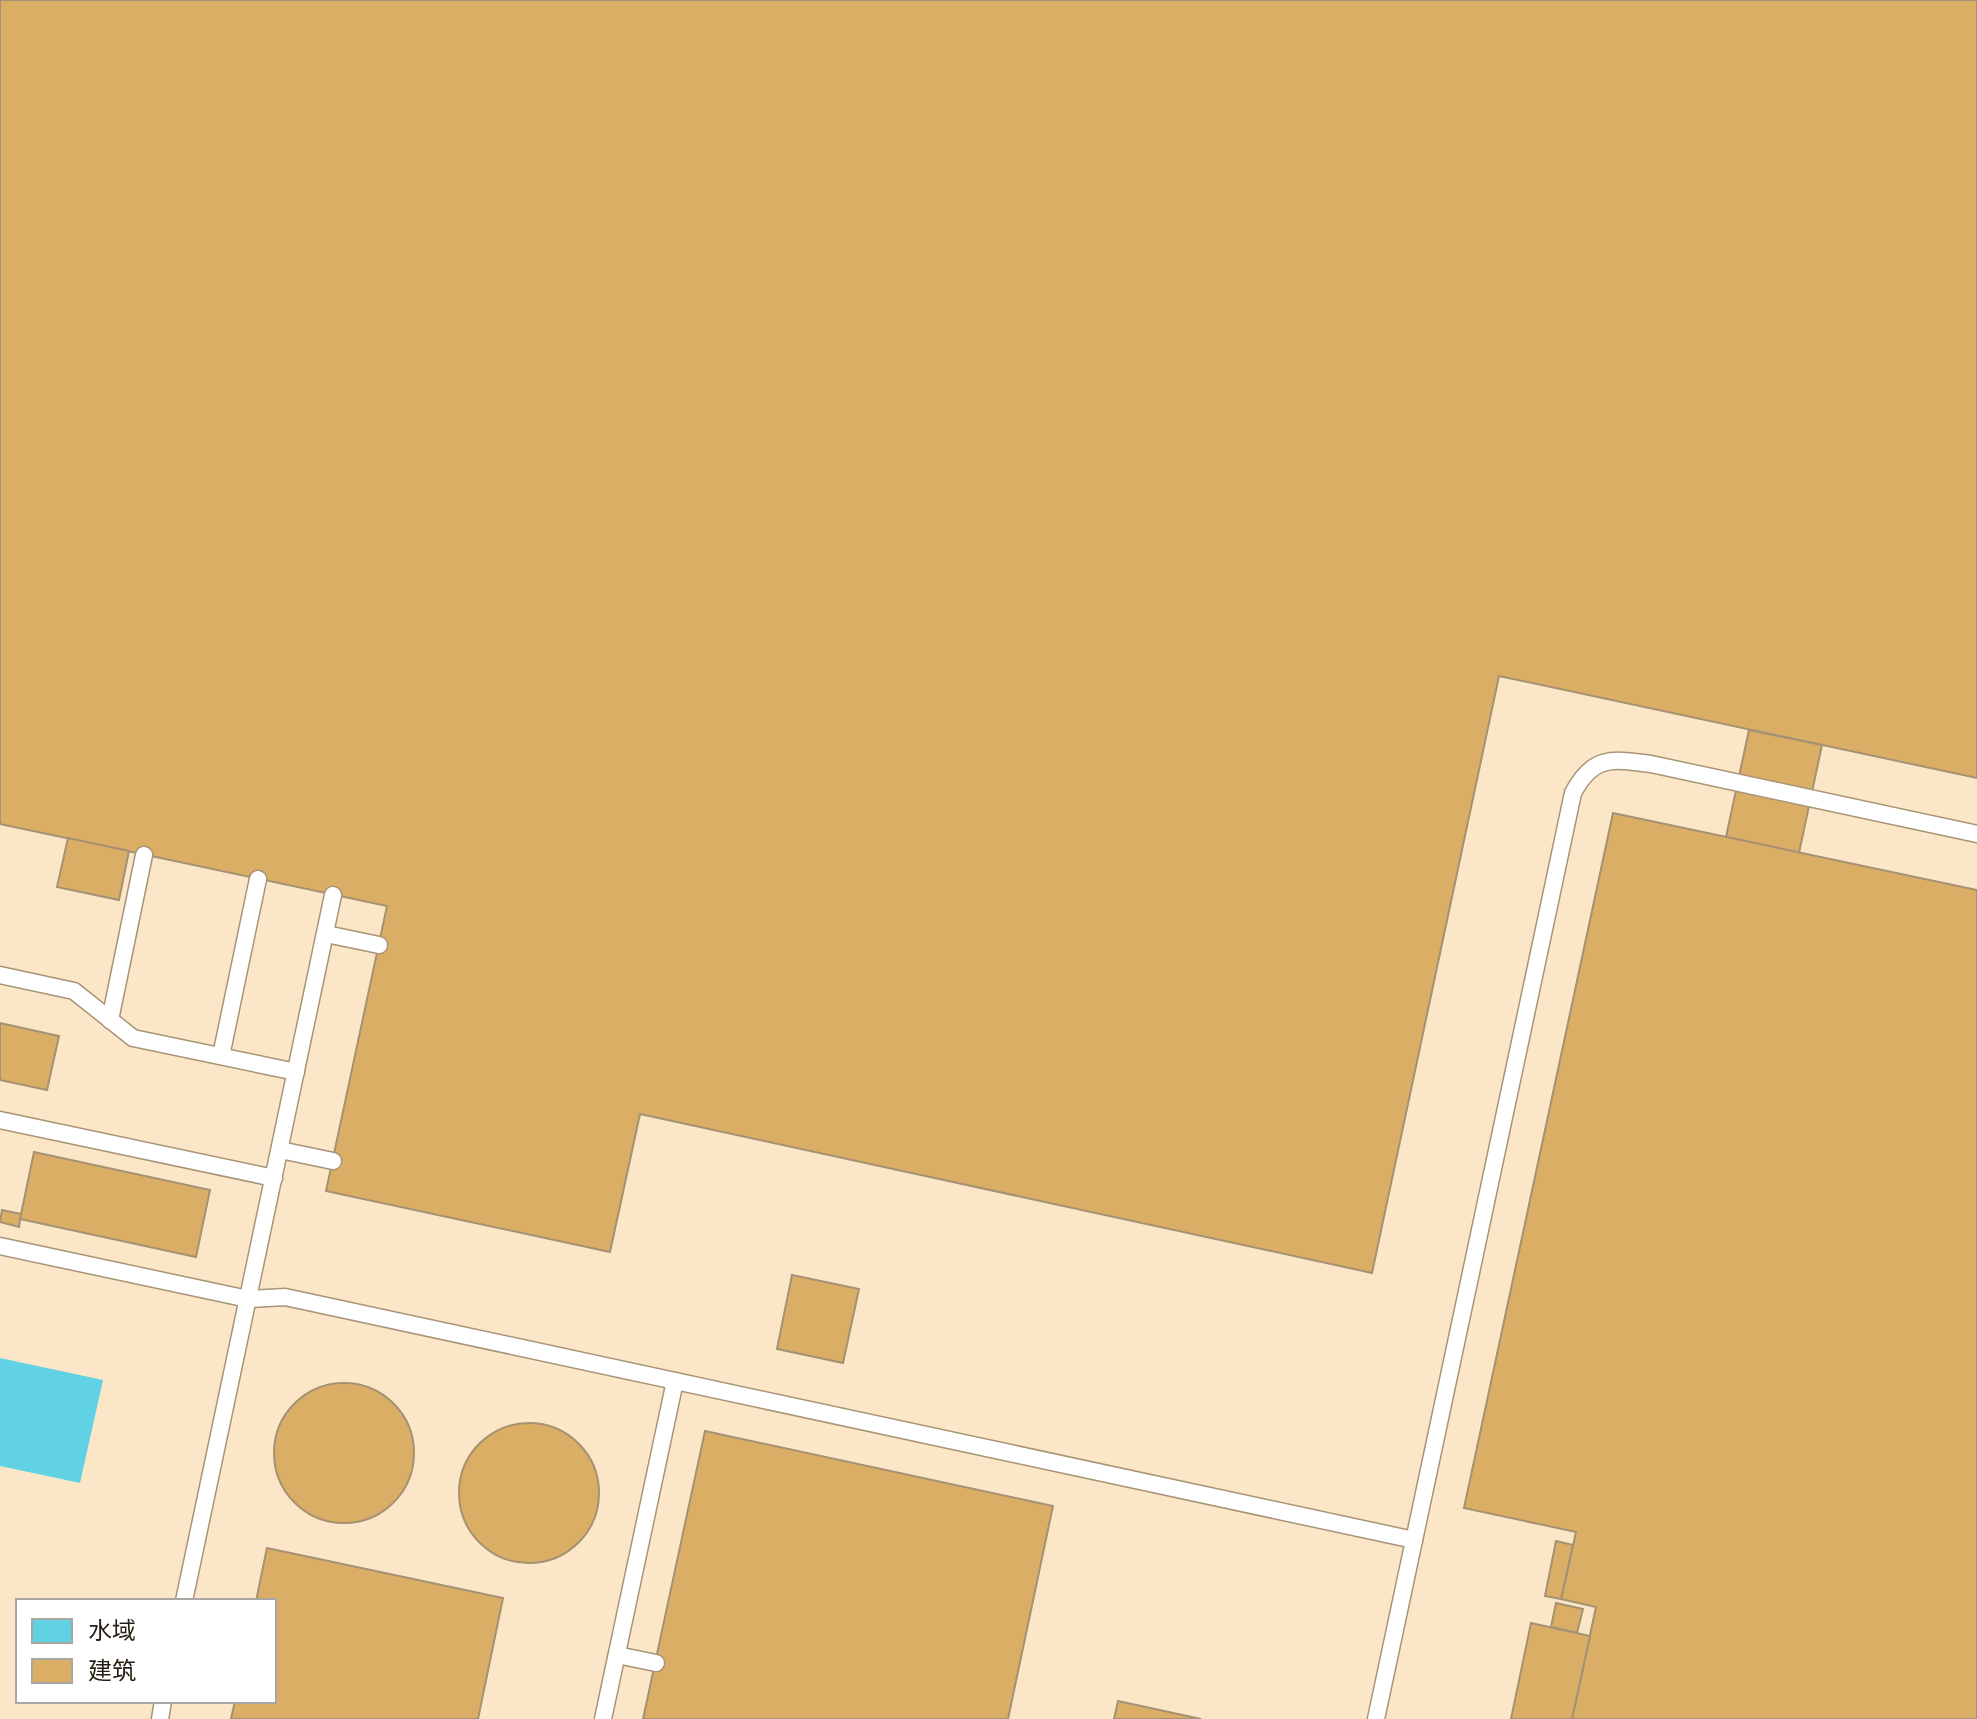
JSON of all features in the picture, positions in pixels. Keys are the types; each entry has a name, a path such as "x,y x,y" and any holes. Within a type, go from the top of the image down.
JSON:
{"lane":[{"path":"1376,1719 1573,793 1583,773 1597,764 1621,760 1651,764 1977,834"},
{"path":"110,1020 144,855"},
{"path":"221,1056 258,879"},
{"path":"184,1599 333,895"},
{"path":"326,934 379,945"},
{"path":"0,975 74,991 133,1038 296,1072"},
{"path":"0,1120 274,1178"},
{"path":"280,1150 333,1161"},
{"path":"0,1246 248,1299 285,1297 1414,1540"},
{"path":"603,1719 675,1381"},
{"path":"617,1655 656,1663"}],"shaded area":[{"path":"0,0 1977,0 1977,1719 0,1719"}],"water":[{"path":"0,1358 103,1380 80,1483 0,1466"}],"building":[{"path":"0,0 1977,0 1977,778 1499,676 1372,1273 640,1114 610,1252 326,1191 387,906 0,824"},
{"path":"1749,730 1822,745 1799,853 1726,837"},
{"path":"1613,813 1977,890 1977,1719 1572,1719 1596,1607 1561,1599 1576,1532 1464,1508"},
{"path":"68,838 129,851 119,900 57,887"},
{"path":"0,1023 59,1036 47,1090 0,1080"},
{"path":"34,1152 210,1190 196,1257 20,1219"},
{"path":"2,1210 21,1214 19,1227 0,1222"},
{"path":"792,1275 859,1289 843,1363 777,1349"},
{"path":"344,1383 371,1388 394,1403 409,1426 414,1453 409,1480 394,1503 371,1518 344,1523 317,1518 294,1503 279,1480 274,1453 279,1426 294,1403 317,1388"},
{"path":"529,1423 556,1428 579,1443 594,1466 599,1493 594,1520 579,1543 556,1558 529,1563 502,1558 479,1543 464,1520 459,1493 464,1466 479,1443 502,1428"},
{"path":"705,1431 1053,1506 1008,1719 643,1719"},
{"path":"1556,1541 1573,1545 1561,1599 1545,1596"},
{"path":"267,1548 503,1598 478,1719 231,1719 235,1703 276,1703 276,1599 256,1599"},
{"path":"1556,1603 1583,1609 1577,1633 1551,1627"},
{"path":"1531,1623 1590,1636 1572,1719 1511,1719"},
{"path":"1118,1701 1201,1719 1114,1719"}]}
